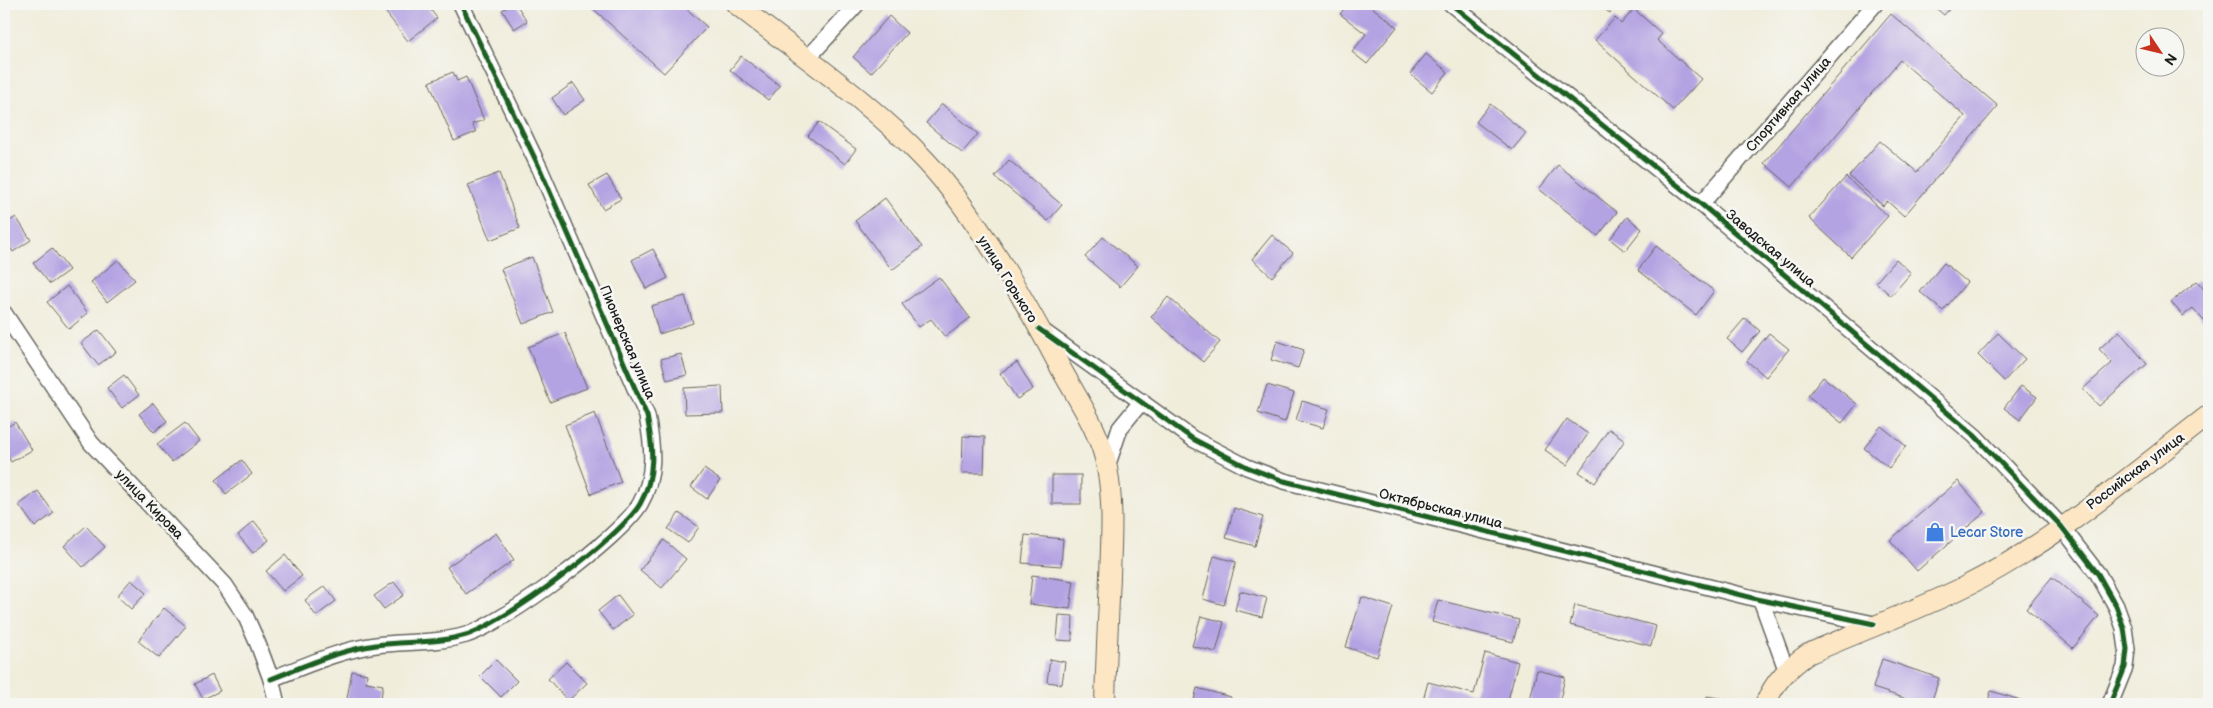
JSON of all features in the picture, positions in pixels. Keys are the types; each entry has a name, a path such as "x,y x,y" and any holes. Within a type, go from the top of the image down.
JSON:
{"main road":[{"name":"улица Горького","path":"736,4 808,58 889,124 926,161 958,200 1040,329 1098,440 1107,467 1112,521 1104,704"},
{"name":"Российская улица","path":"1786,669 1808,654 1965,586 2016,557 2061,526 2209,415"},
{"path":"1765,704 1772,688 1786,669"}],"street":[{"name":"Пионерская улица","path":"271,679 347,650 466,635 503,619 621,528 640,504 651,475 653,450 647,416 536,161 461,4"},
{"path":"808,58 857,4"},
{"name":"Заводская улица","path":"1451,4 1701,204 1975,436 2061,526"},
{"name":"Спортивная улица","path":"1701,204 1875,4"},
{"name":"улица Кирова","path":"4,313 91,443 225,585 245,616 271,679 277,704"},
{"name":"Октябрьская улица","path":"1040,329 1193,439 1247,467 1284,481 1760,600 1874,624"},
{"path":"1107,467 1120,428 1142,401"},
{"path":"2061,526 2098,574 2116,606 2124,628 2127,649 2124,667 2110,704"},
{"path":"1760,600 1786,669"}],"building":[{"path":"379,4 426,4 437,18 408,41"},
{"path":"512,4 516,4 527,21 514,29 502,10"},
{"path":"588,4 681,4 707,27 664,73"},
{"path":"1348,4 1368,4 1397,27 1367,64 1352,52 1366,34 1340,14"},
{"path":"1598,4 1617,4 1610,13"},
{"path":"1931,4 1954,4 1944,15"},
{"path":"1634,9 1662,34 1657,40 1701,79 1673,110 1595,40 1615,18 1621,24"},
{"path":"1891,14 1998,106 1904,216 1887,201 1883,206 1849,176 1880,141 1917,172 1965,116 1900,60 1792,187 1764,163"},
{"path":"889,16 907,33 871,73 853,57"},
{"path":"1426,54 1448,72 1432,92 1410,74"},
{"path":"741,56 780,86 768,100 730,70"},
{"path":"453,72 457,81 466,77 484,120 472,124 476,132 454,141 429,82"},
{"path":"573,83 585,100 563,115 552,98"},
{"path":"942,104 978,134 962,153 926,123"},
{"path":"1490,104 1526,133 1512,150 1476,122"},
{"path":"819,122 856,149 845,164 808,136"},
{"path":"1009,160 1062,205 1048,221 995,177"},
{"path":"1558,165 1617,212 1598,236 1539,189"},
{"path":"499,173 520,228 490,240 468,185"},
{"path":"607,175 621,199 603,209 589,185"},
{"path":"1846,177 1888,216 1851,257 1809,218"},
{"path":"885,198 922,247 892,270 855,221"},
{"path":"16,217 31,240 13,252 4,239 4,225"},
{"path":"1627,217 1642,229 1625,251 1610,239"},
{"path":"1272,235 1293,253 1272,277 1252,259"},
{"path":"1103,237 1138,266 1120,287 1085,257"},
{"path":"1656,246 1714,291 1696,315 1638,270"},
{"path":"52,248 69,270 50,284 33,263"},
{"path":"653,249 668,278 646,289 632,260"},
{"path":"532,257 553,312 523,324 501,269"},
{"path":"1896,259 1911,273 1891,296 1876,282"},
{"path":"118,260 135,280 107,302 91,282"},
{"path":"1944,263 1967,282 1943,311 1920,292"},
{"path":"939,277 970,318 945,337 931,319 919,327 902,304"},
{"path":"2197,281 2209,295 2209,315 2203,320 2193,308 2183,316 2171,302"},
{"path":"67,286 88,313 69,329 47,302"},
{"path":"685,296 693,323 659,334 651,306"},
{"path":"1168,297 1220,342 1203,362 1151,317"},
{"path":"1745,318 1760,331 1742,352 1727,339"},
{"path":"99,330 116,352 98,365 81,343"},
{"path":"2119,331 2147,364 2099,406 2083,389 2112,363 2099,349"},
{"path":"565,333 587,388 550,402 528,347"},
{"path":"1769,333 1789,349 1766,377 1747,361"},
{"path":"1998,333 2025,359 2004,381 1978,355"},
{"path":"1277,341 1304,350 1298,368 1271,360"},
{"path":"681,354 687,375 667,380 661,359"},
{"path":"1017,362 1033,389 1017,399 1000,373"},
{"path":"124,375 139,395 122,408 107,388"},
{"path":"1823,377 1857,404 1842,423 1808,396"},
{"path":"1267,385 1294,393 1285,422 1258,413"},
{"path":"722,386 723,413 685,414 684,388"},
{"path":"2021,386 2037,397 2020,420 2004,408"},
{"path":"1302,401 1329,409 1323,428 1296,420"},
{"path":"153,403 167,421 154,432 139,414"},
{"path":"595,413 621,482 591,494 565,425"},
{"path":"1567,419 1588,434 1567,465 1545,450"},
{"path":"15,422 32,450 11,462 4,450 4,429"},
{"path":"185,423 199,441 172,462 157,444"},
{"path":"1881,426 1906,446 1889,468 1864,448"},
{"path":"1609,429 1625,440 1595,483 1579,472"},
{"path":"963,436 985,437 984,473 962,473"},
{"path":"242,460 252,474 226,494 216,480"},
{"path":"704,469 720,480 707,499 691,487"},
{"path":"1052,475 1081,475 1081,504 1052,504"},
{"path":"1958,481 1985,512 1917,571 1890,540"},
{"path":"38,491 54,513 35,527 19,505"},
{"path":"1234,508 1263,517 1255,546 1226,538"},
{"path":"679,513 699,527 688,543 668,529"},
{"path":"254,521 269,540 253,553 238,535"},
{"path":"86,526 105,547 83,567 64,546"},
{"path":"496,533 514,560 466,594 447,567"},
{"path":"1025,535 1063,539 1061,566 1022,563"},
{"path":"664,540 686,559 662,588 640,570"},
{"path":"285,555 302,576 283,591 266,571"},
{"path":"1214,556 1236,562 1224,605 1203,599"},
{"path":"1032,575 1074,581 1070,609 1029,604"},
{"path":"2052,577 2099,616 2073,648 2026,609"},
{"path":"131,580 146,593 131,609 117,596"},
{"path":"394,582 404,595 384,609 374,596"},
{"path":"325,586 336,601 316,616 305,600"},
{"path":"1240,591 1267,598 1262,617 1235,610"},
{"path":"618,595 633,615 613,630 598,611"},
{"path":"1362,597 1393,607 1377,657 1346,647"},
{"path":"1438,600 1519,620 1513,642 1432,622"},
{"path":"1575,605 1656,626 1651,646 1570,625"},
{"path":"164,608 186,626 159,658 138,641"},
{"path":"1059,615 1073,616 1072,641 1057,640"},
{"path":"1201,616 1224,622 1216,652 1192,646"},
{"path":"1485,653 1518,662 1507,704 1422,704 1428,682 1474,694"},
{"path":"1050,659 1065,662 1062,684 1047,682"},
{"path":"1882,659 1939,678 1931,704 1922,704 1873,688"},
{"path":"496,660 517,681 501,697 480,676"},
{"path":"566,662 587,683 568,701 548,679"},
{"path":"1537,670 1565,677 1559,704 1529,704"},
{"path":"352,671 367,674 366,682 383,685 380,704 346,704"},
{"path":"212,675 220,691 203,699 195,684"},
{"path":"1197,688 1231,697 1229,704 1193,704"},
{"path":"1991,691 2027,702 2027,704 1987,704"},
{"path":"1707,696 1730,700 1729,704 1706,704"}],"cycle path":[{"path":"271,679 322,659 362,647 443,640 466,635 483,628 532,598 610,537 640,504 649,483 652,450 647,416 540,169 461,4"},
{"path":"1451,4 1701,204 1975,436 2061,526 2098,574 2116,606 2124,628 2127,649 2125,667 2110,704"},
{"path":"1039,329 1193,439 1247,467 1284,481 1761,600 1874,624"}],"place":[{"name":"Lecar Store","path":"1935,532"}]}
